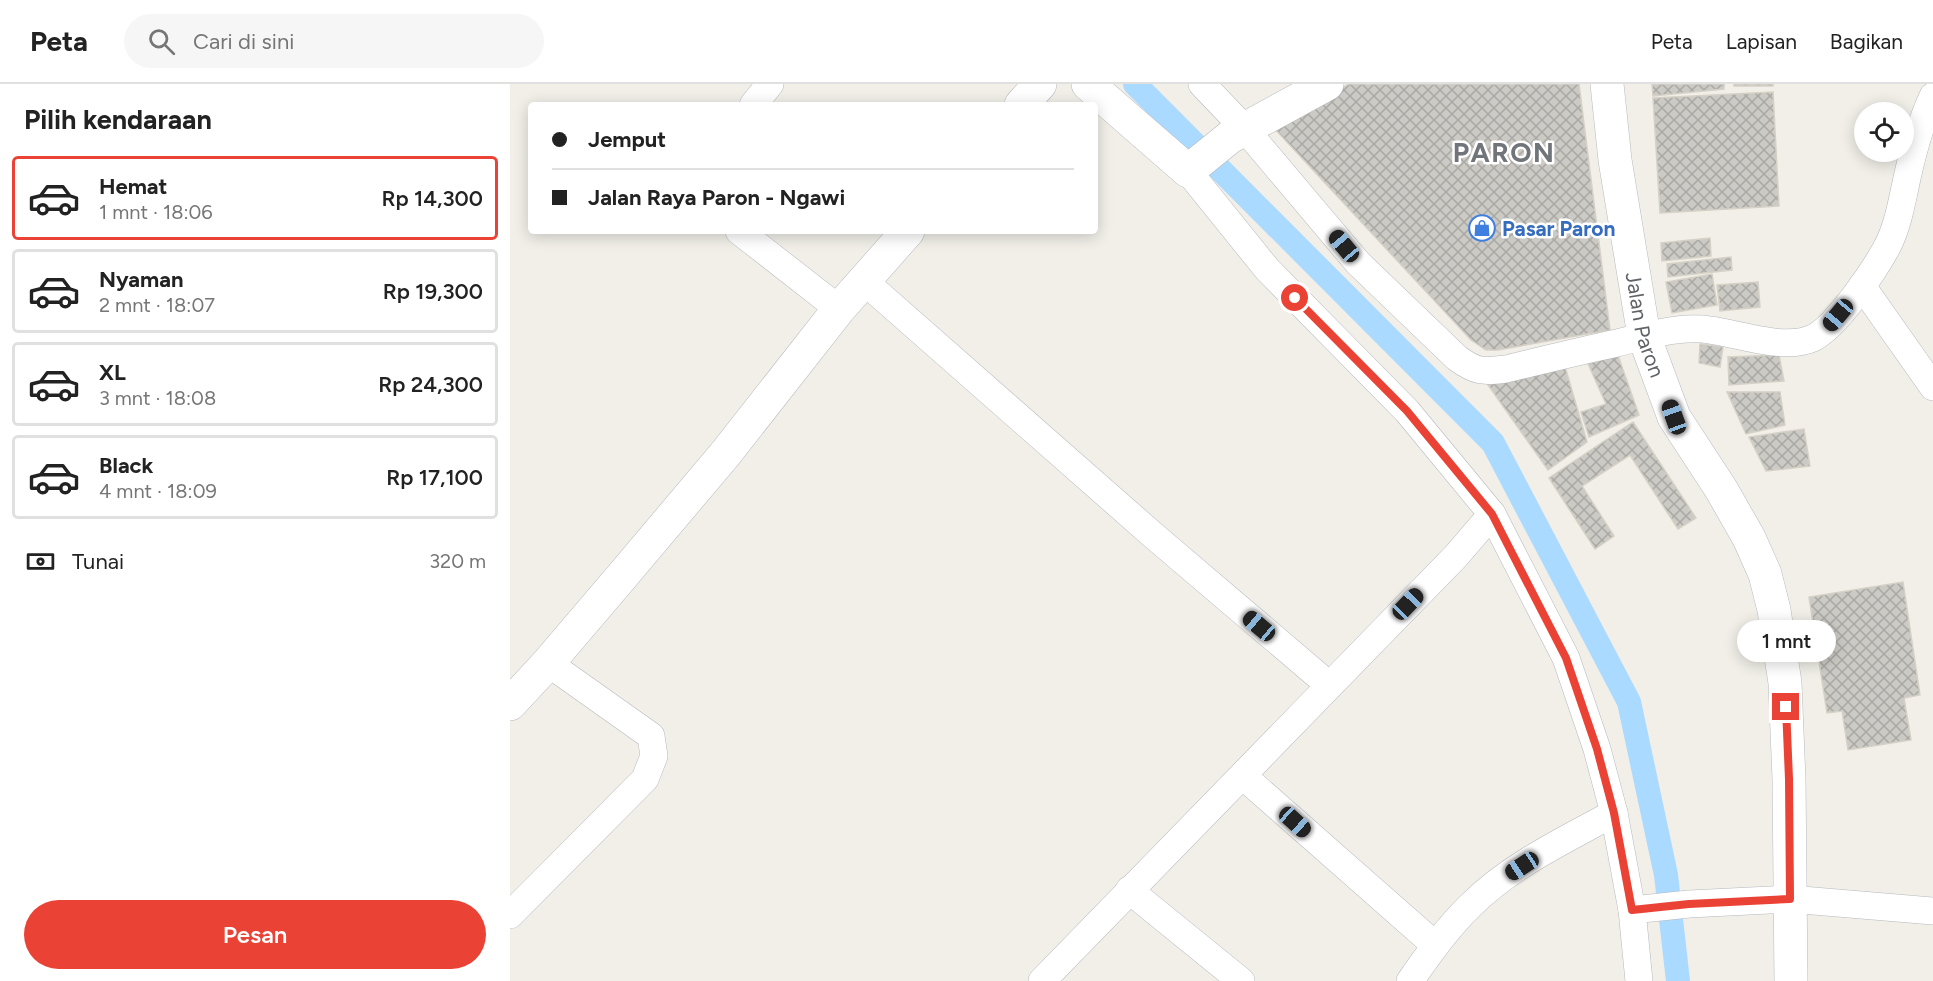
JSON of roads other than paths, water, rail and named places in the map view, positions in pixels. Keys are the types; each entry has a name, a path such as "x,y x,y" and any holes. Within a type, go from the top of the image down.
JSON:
{"main road":[{"path":"1024,102 1040,84"},
{"path":"1088,84 1192,169 1238,133 1327,84"},
{"name":"Jalan Paron","path":"1606,84 1615,160 1644,336 1674,417 1721,489 1749,538 1765,574 1774,610 1785,683 1789,779 1791,981"},
{"path":"510,704 548,663 726,453 839,309 905,234"}],"street":[{"path":"755,102 770,84"},
{"path":"1202,84 1238,133 1358,263 1457,358 1473,370 1487,371 1506,369 1644,336 1686,329 1708,329 1758,339 1796,343 1813,338 1826,330 1862,286 1887,246 1899,215 1910,166 1933,96"},
{"path":"1192,169 1267,269 1407,411 1492,514 1566,658 1597,749 1638,910 1639,981"},
{"path":"743,234 839,309"},
{"path":"864,281 1145,529 1329,685"},
{"path":"1862,286 1933,387"},
{"path":"1042,981 1456,556 1492,514"},
{"path":"510,915 645,779 654,756 651,736 548,663"},
{"path":"1242,776 1435,945"},
{"path":"1410,981 1435,945 1471,904 1503,878 1614,813"},
{"path":"1129,890 1241,981"},
{"path":"1638,910 1689,904 1790,899 1933,911"}],"waterway":[{"path":"1135,84 1493,443 1629,702 1666,875 1678,981"}],"place":[{"name":"Pasar Paron","path":"1482,228"}],"district":[{"name":"PARON","path":"1504,152"}]}
